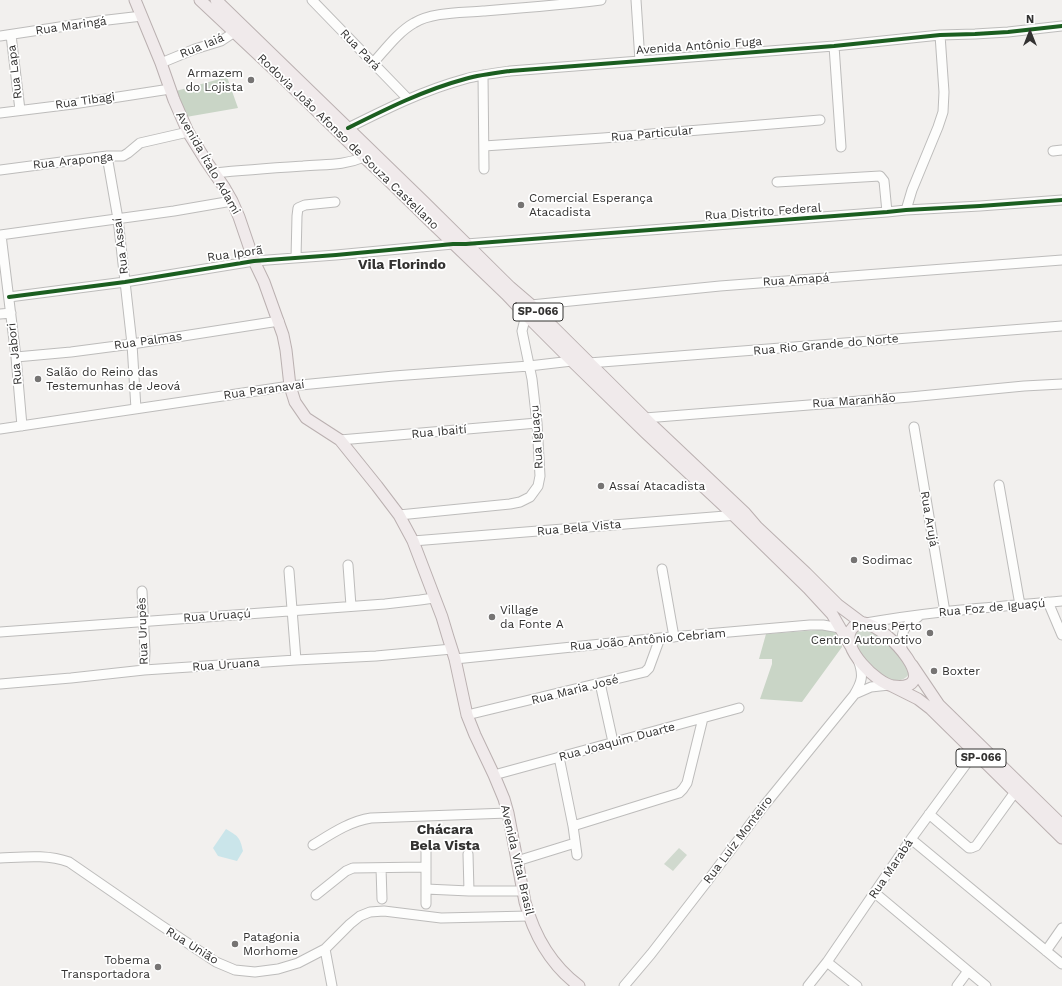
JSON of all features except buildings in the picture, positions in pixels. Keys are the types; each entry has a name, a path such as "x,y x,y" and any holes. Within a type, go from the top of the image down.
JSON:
{"main road":[{"name":"Avenida Ítalo Adami","path":"136,0 161,62 176,105 188,132 224,187 232,201 244,230 254,261 264,282 286,343 290,386 295,402 306,418 340,440 399,515 413,541"},
{"name":"SP-066","path":"200,0 236,27"},
{"name":"Rodovia João Afonso de Souza Castellano","path":"216,0 236,27 364,157 813,594 832,614 850,646"},
{"name":"Rodovia João Afonso de Souza Castellano","path":"236,27 348,128 838,605 864,623"},
{"name":"Avenida Vital Brasil","path":"413,541 442,617 453,654 467,715 474,735 494,774 504,800 529,916 543,946 555,964 579,986"},
{"name":"SP-066","path":"864,623 876,628 895,642 939,705 1062,825"},
{"path":"850,646 850,631 854,626 864,623"},
{"name":"SP-066","path":"850,646 857,657 872,674 891,686 918,699 931,710 1062,838"},
{"path":"891,686 906,686 910,684 914,676 912,665"}],"street":[{"name":"Rua Pará","path":"312,0 408,99"},
{"path":"494,0 495,10"},
{"path":"373,63 406,28 424,18 442,14 601,0"},
{"path":"636,0 640,61"},
{"name":"Rua Maringá","path":"0,36 142,16"},
{"name":"Avenida Antônio Fuga","path":"348,128 408,99 439,87 464,79 510,71 834,46 940,35 1001,32 1062,26"},
{"name":"Rua Iaiá","path":"161,62 221,41 230,35 236,27"},
{"name":"Rua Lapa","path":"11,35 20,110"},
{"path":"906,210 943,112 944,92 940,35"},
{"path":"834,46 841,147"},
{"path":"484,75 484,169"},
{"name":"Rua Tibagi","path":"0,113 73,104 170,89"},
{"name":"Rua Particular","path":"484,146 619,137 820,120"},
{"name":"Rua Araponga","path":"0,170 107,156 123,156 140,143 188,132"},
{"name":"Rua Assaí","path":"107,156 118,219 132,344 136,409"},
{"path":"214,173 340,164 364,157"},
{"path":"777,182 880,176 884,181 887,212"},
{"name":"Rua Distrito Federal","path":"466,244 906,210 1062,200"},
{"path":"1,235 174,211 232,201"},
{"path":"296,258 298,208 305,205 335,202"},
{"name":"Rua Jabori","path":"1,235 16,357 22,426"},
{"name":"Rua Iporã","path":"9,297 125,282 254,261 466,244"},
{"name":"Rua Amapá","path":"531,305 720,286 1062,260"},
{"path":"0,314 11,313"},
{"name":"Rua Iguaçu","path":"399,515 520,502 530,497 538,486 540,476 537,423 532,379 522,331 526,315"},
{"name":"Rua Palmas","path":"16,357 132,344 279,321"},
{"name":"Rua Rio Grande do Norte","path":"590,363 1062,326"},
{"name":"Rua Paranavaí","path":"0,429 290,386 572,361"},
{"name":"Rua Maranhão","path":"645,418 1062,384"},
{"name":"Rua Ibaití","path":"340,440 537,423"},
{"name":"Rua Arujá","path":"914,427 945,612"},
{"path":"999,485 1020,605"},
{"name":"Rua Bela Vista","path":"413,541 745,513"},
{"path":"348,565 351,606"},
{"path":"662,569 674,637"},
{"path":"288,570 296,660"},
{"name":"Rua Urupês","path":"142,591 145,651 144,670"},
{"name":"Rua Uruaçú","path":"0,632 385,604 434,598"},
{"name":"Rua Foz de Iguaçú","path":"864,623 945,612 1062,601"},
{"path":"1048,602 1062,635"},
{"name":"Rua Foz de Iguaçú","path":"902,651 904,628 921,615"},
{"name":"Rua João Antônio Cebriam","path":"453,654 810,625 823,625 840,628"},
{"name":"Rua Maria José","path":"467,715 645,672 649,668 660,638"},
{"name":"Rua Uruana","path":"0,684 144,670 296,660 453,654"},
{"name":"Rua Luíz Monteiro","path":"624,986 660,942 763,807 854,695 862,676 862,671 857,657"},
{"path":"600,683 613,742"},
{"name":"Rua Luíz Monteiro","path":"854,695 871,687 891,686"},
{"name":"Rua Joaquim Duarte","path":"494,774 740,708"},
{"path":"573,826 679,793 687,783 703,718"},
{"name":"Rua Marabá","path":"808,986 827,962 911,839 974,752"},
{"path":"559,757 577,854"},
{"path":"929,814 969,848 971,848 976,846 1015,792"},
{"path":"313,845 362,819 508,813"},
{"path":"911,839 1062,964"},
{"path":"517,861 575,843"},
{"path":"426,851 426,904"},
{"path":"468,854 469,891"},
{"name":"Rua União","path":"0,858 46,856 69,862 216,962 235,970 255,972 278,969 298,963 325,949 350,924 360,916 370,912 384,911 441,918 529,916"},
{"path":"316,895 346,871 353,868 426,867"},
{"path":"382,868 382,899"},
{"path":"426,889 523,891"},
{"path":"875,893 986,986"},
{"path":"1046,951 1062,928"},
{"path":"325,949 332,986"},
{"path":"827,962 857,986"},
{"path":"958,986 968,971"}],"shaded area":[{"path":"866,629 889,643 907,666 909,674 903,679 896,680 888,678 874,668 862,655 853,641 853,631"},
{"path":"679,848 687,855 673,871 664,864"}],"green space":[{"path":"227,77 238,108 186,117 176,91"},
{"path":"831,629 839,636 842,647 802,702 760,699 772,664 772,659 759,659 766,634"}],"water":[{"path":"226,829 236,835 241,843 243,851 237,861 218,856 213,848"}],"cycle path":[{"path":"348,128 420,94 450,83 481,75 510,71 834,46 940,35 1008,32 1062,26"},
{"path":"9,297 125,282 254,261 453,244 906,210 1062,200"}],"place":[{"name":"Armazem do Lojista","path":"251,80"},
{"name":"Comercial Esperança Atacadista","path":"521,205"},
{"name":"Salão do Reino das Testemunhas de Jeová","path":"38,379"},
{"name":"Assaí Atacadista","path":"601,486"},
{"name":"Sodimac","path":"854,560"},
{"name":"Village da Fonte A","path":"492,617"},
{"name":"Pneus Perto Centro Automotivo","path":"930,633"},
{"name":"Boxter","path":"934,671"},
{"name":"Patagonia Morhome","path":"235,944"},
{"name":"Tobema Transportadora","path":"158,967"}],"district":[{"name":"Vila Florindo","path":"402,265"},
{"name":"Chácara Bela Vista","path":"445,838"}]}
